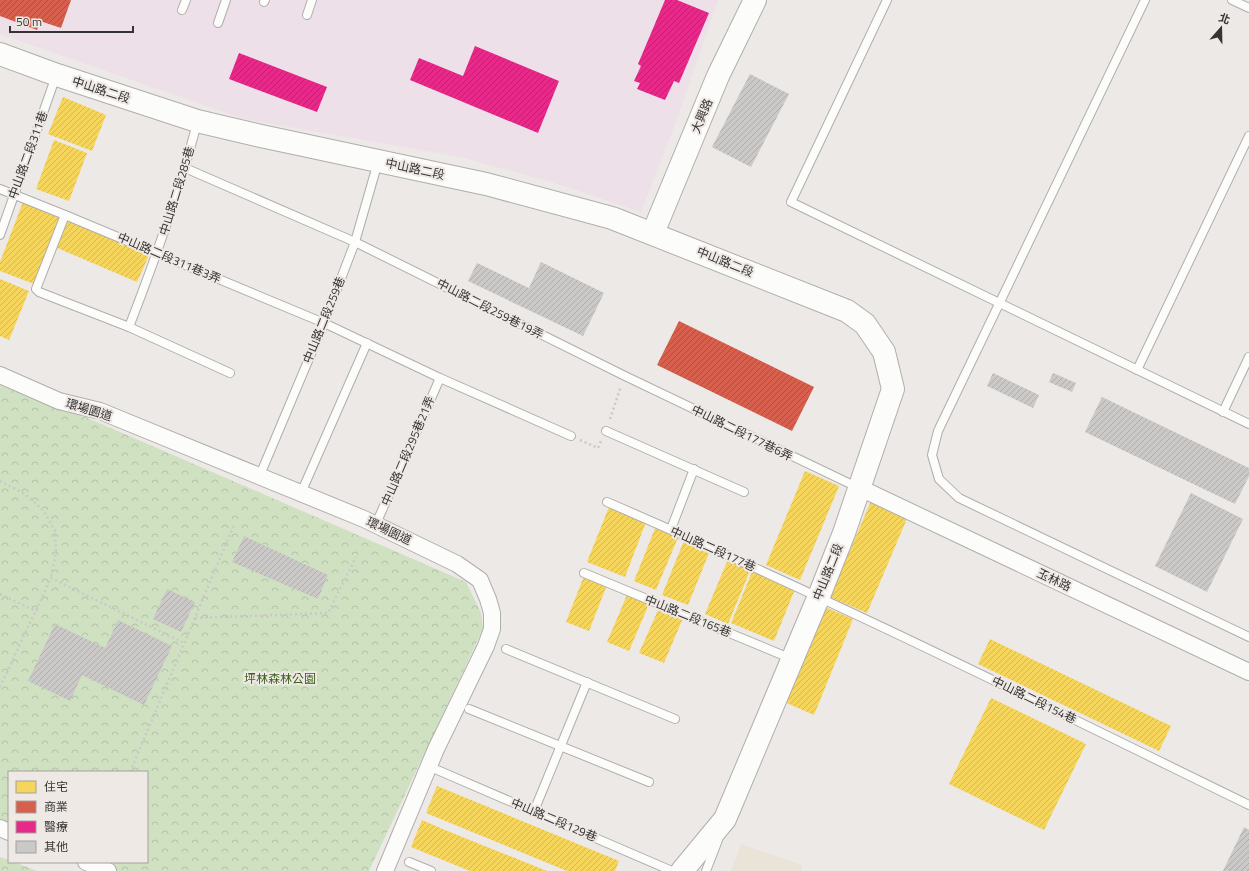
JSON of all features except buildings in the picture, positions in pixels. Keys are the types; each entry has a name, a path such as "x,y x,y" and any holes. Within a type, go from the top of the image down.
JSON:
{"main road":[{"name":"大興路","path":"653,233 718,76 755,0"},
{"name":"中山路二段","path":"0,54 57,75 197,121 379,162 486,184 612,218 847,311 865,324 884,352 893,389 860,488 819,596 725,819 682,871"}],"street":[{"name":"環場園道","path":"0,375 59,401 100,411 260,475 376,524 457,564 480,580 492,613 492,629 486,646 436,749 385,871"},
{"name":"玉林路","path":"860,488 1249,672"},
{"path":"88,863 108,871"}],"lane":[{"path":"182,10 186,0"},
{"path":"218,23 226,0"},
{"path":"307,15 312,0"},
{"path":"886,0 791,202 1249,424"},
{"path":"1145,0 938,431 932,455 939,479 959,498 1249,638"},
{"path":"1232,0 1249,8"},
{"name":"中山路二段311巷","path":"0,235 57,75"},
{"name":"中山路二段285巷","path":"129,327 158,253 185,168 197,121"},
{"path":"1137,370 1249,136"},
{"name":"中山路二段259巷","path":"260,475 324,323 355,242 379,162"},
{"name":"中山路二段259巷19弄","path":"185,168 355,242 625,376"},
{"name":"中山路二段311巷3弄","path":"0,189 158,253 324,323"},
{"path":"65,215 36,289 39,292 129,327 230,373"},
{"path":"324,323 440,378 571,436"},
{"path":"301,493 367,343"},
{"path":"1224,412 1249,357"},
{"name":"中山路二段177巷6弄","path":"625,376 860,488"},
{"name":"中山路二段295巷21弄","path":"376,524 440,378"},
{"path":"606,431 744,492"},
{"path":"671,529 694,469"},
{"name":"中山路二段177巷","path":"607,502 671,529 819,596"},
{"name":"中山路二段165巷","path":"584,573 792,659"},
{"name":"中山路二段154巷","path":"819,596 1249,805"},
{"path":"506,649 675,719"},
{"path":"534,811 587,682"},
{"path":"469,709 649,782"},
{"name":"中山路二段129巷","path":"435,769 672,871"},
{"path":"706,871 731,803"},
{"path":"409,862 431,871"}],"path":[{"path":"0,481 25,494 43,510 55,531 56,552 51,578 0,687"},
{"path":"130,771 234,525"},
{"path":"195,618 328,613 356,557"},
{"path":"51,578 184,643"},
{"path":"0,594 36,611"}],"shaded area":[{"path":"0,0 718,0 676,122 641,212 558,184 461,157 244,119 0,34"},
{"path":"741,844 802,865 801,871 731,871"}],"green space":[{"name":"坪林森林公園","path":"0,380 466,582 481,613 483,629 369,871 113,871 92,863 148,863 148,771 8,771 8,832 0,828"},
{"path":"0,857 8,860 8,863 17,863 37,871 0,871"}]}
